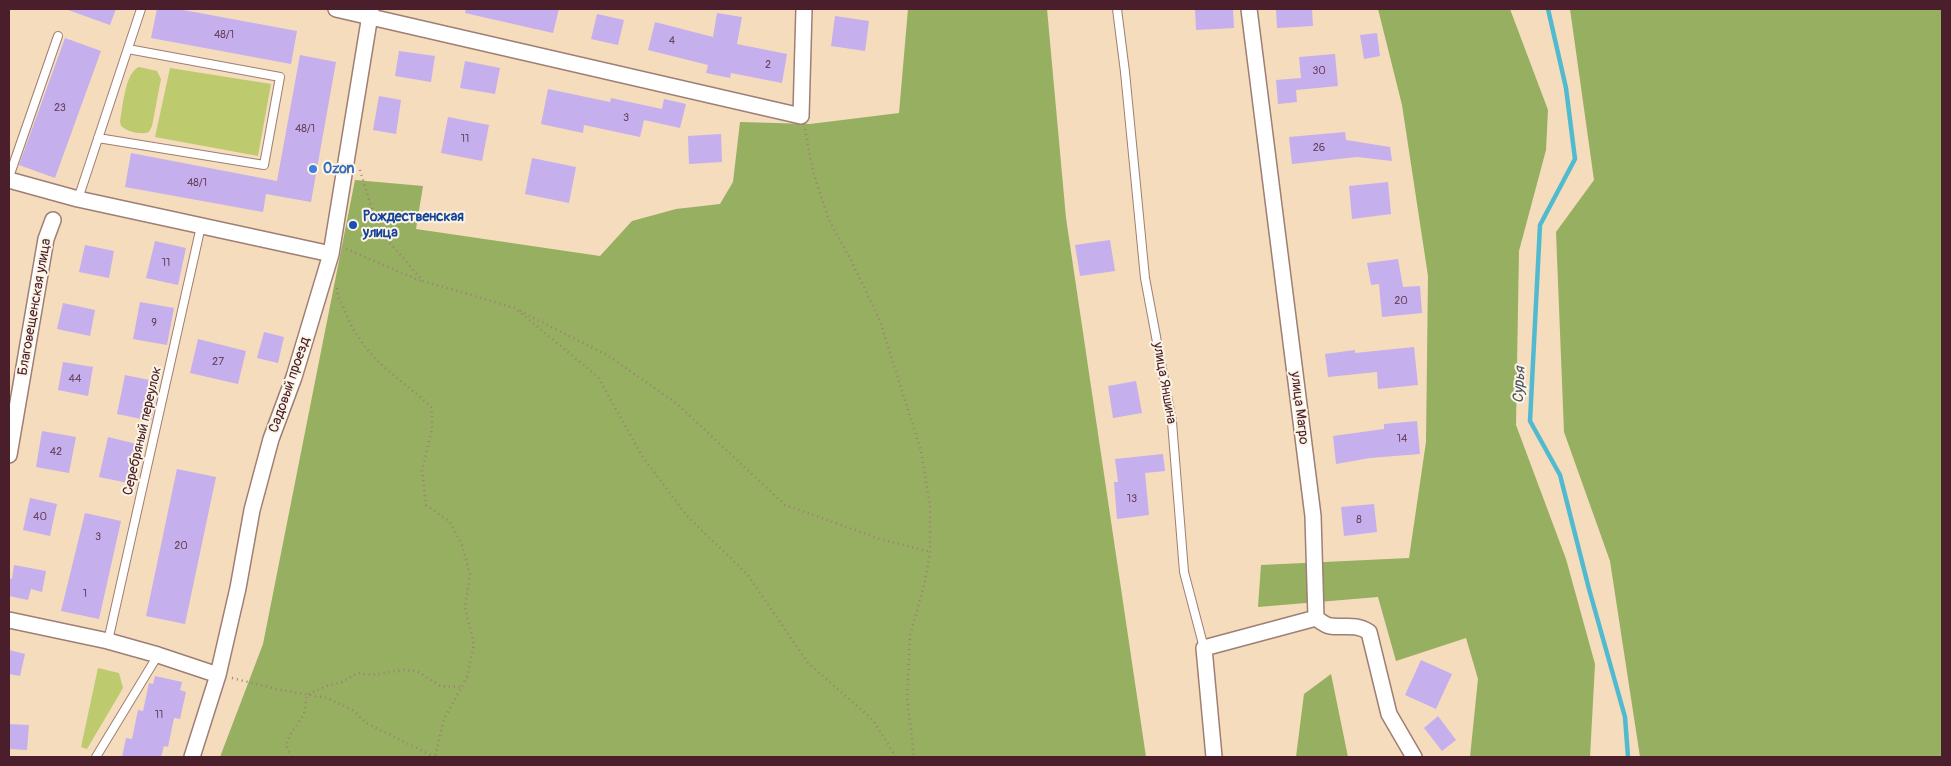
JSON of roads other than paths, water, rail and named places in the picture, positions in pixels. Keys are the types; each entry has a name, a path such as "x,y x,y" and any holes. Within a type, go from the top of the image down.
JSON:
{"street":[{"path":"336,9 370,12 801,116 804,9"},
{"name":"улица Магро","path":"1249,9 1313,516 1316,618"},
{"name":"Садовый проезд","path":"192,757 218,675 238,588 252,510 271,438 294,377 332,249 370,12"},
{"path":"9,179 78,199 201,226 332,249"},
{"name":"Благовещенская улица","path":"9,455 46,239 52,220"},
{"path":"1204,648 1316,618 1328,626 1362,628 1369,632 1390,714 1414,757"},
{"path":"9,620 108,641 218,675"},
{"name":"улица Яншина","path":"1204,648 1214,757"}],"lane":[{"path":"78,199 141,9"},
{"name":"улица Яншина","path":"1117,9 1145,278 1172,422 1184,572 1204,648"},
{"path":"9,179 58,36"},
{"path":"98,138 264,165 280,77 128,49"},
{"name":"Серебряный переулок","path":"108,641 201,226"},
{"path":"96,757 158,655"}],"waterway":[{"name":"Сурья","path":"1548,9 1566,88 1575,159 1540,225 1530,421 1560,475 1589,589 1625,717 1628,757"}],"place":[{"name":"Ozon","path":"313,169"},
{"name":"Рождественская улица","path":"353,225"}]}
